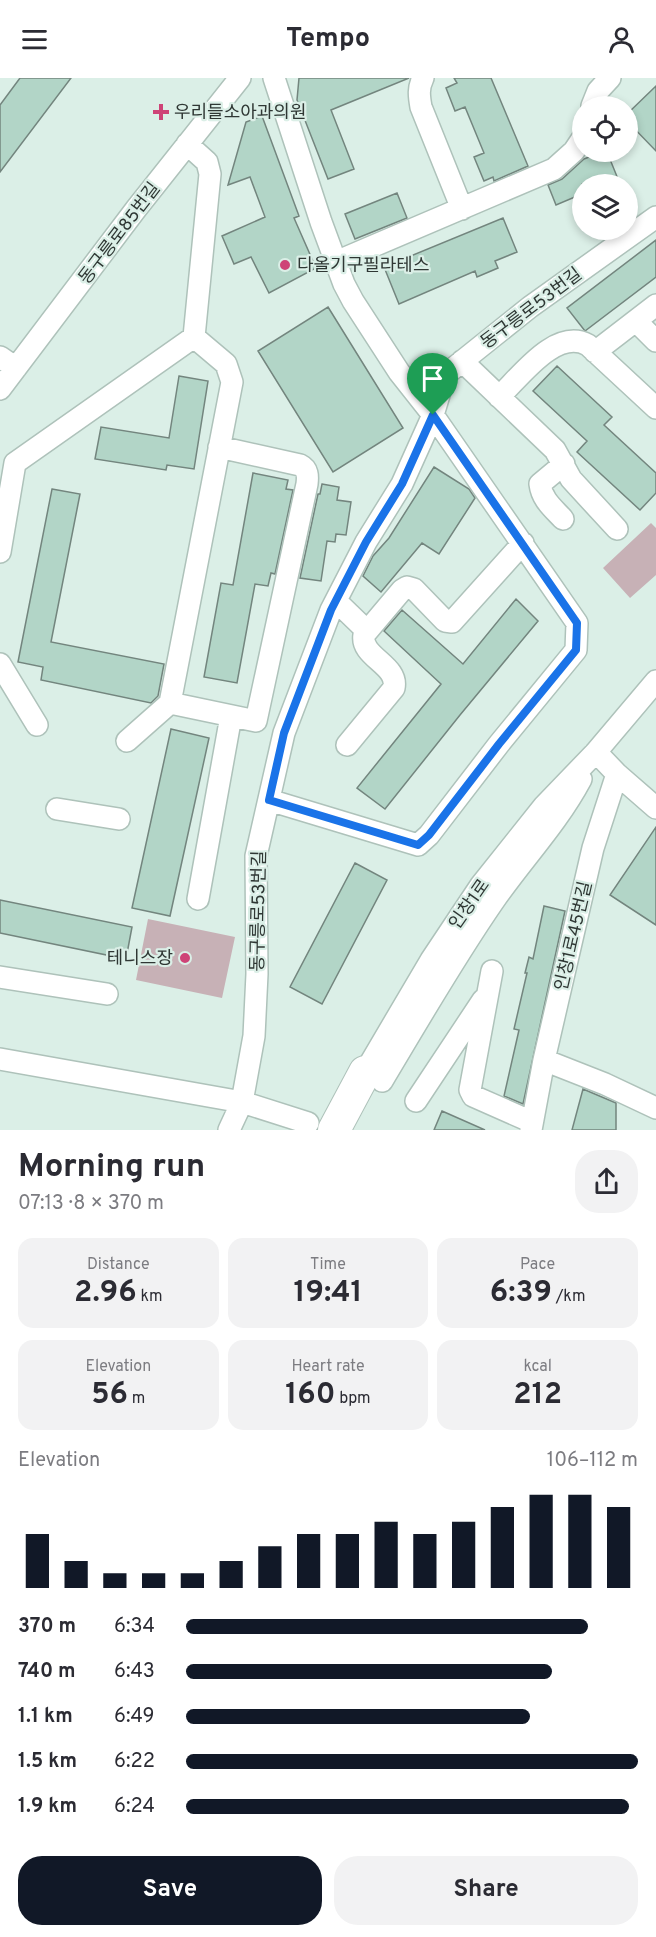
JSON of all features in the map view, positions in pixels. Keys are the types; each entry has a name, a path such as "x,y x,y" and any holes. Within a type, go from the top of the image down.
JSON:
{"highway":[{"path":"321,1126 374,1077"},
{"path":"358,1130 374,1077"}],"street":[{"name":"동구릉로85번길","path":"0,389 8,363 136,209 240,78"},
{"path":"269,800 418,845 429,835 499,744 576,650 577,623 433,415 399,372 353,301 336,262 274,78"},
{"path":"423,78 418,95 421,106 462,209"},
{"path":"596,96 610,78"},
{"path":"0,552 15,463 194,338 210,174 207,162 188,144"},
{"path":"336,262 554,169 572,154"},
{"name":"동구릉로53번길","path":"229,1130 242,1102 254,1036 257,974 256,856 282,741 336,601 366,542 402,484 433,415 445,375 530,307 656,217"},
{"path":"595,352 656,305"},
{"path":"636,321 656,341"},
{"path":"127,741 170,703 232,382 231,375 222,359 194,338"},
{"path":"499,397 554,345 578,340 588,345 654,402"},
{"path":"462,361 555,450 571,479 617,529"},
{"path":"219,447 300,465 307,472 307,484 256,721"},
{"path":"563,519 545,500 540,484 564,464"},
{"path":"347,745 396,683 392,674 363,643 367,631 407,587 414,589 446,621 452,622 523,543"},
{"path":"336,601 367,631"},
{"path":"0,664 37,725"},
{"name":"인창1로","path":"374,1077 431,960 482,885 544,806 596,752 656,681"},
{"path":"170,703 256,721 282,741"},
{"path":"198,899 231,716"},
{"path":"596,752 656,808"},
{"name":"인창1로45번길","path":"531,1126 544,1060 596,838 617,774"},
{"path":"57,809 119,819"},
{"path":"492,971 470,1085 471,1094 531,1126"},
{"path":"0,977 107,994"},
{"path":"416,1101 488,992"},
{"path":"0,1059 242,1102 321,1126"},
{"path":"544,1060 605,1084 656,1108"}],"shaded area":[{"path":"651,523 656,528 656,575 630,598 603,568"},
{"name":"테니스장","path":"148,919 235,937 222,998 136,980"}],"building":[{"path":"20,78 71,78 0,172 0,105"},
{"path":"299,78 409,78 331,110 354,169 328,179 297,100"},
{"path":"454,78 491,78 528,166 494,181 493,177 484,181 474,157 484,153 465,107 455,111 446,88 457,83"},
{"path":"656,86 656,151 638,132 638,103"},
{"path":"262,116 299,216 294,218 316,268 269,293 251,257 234,264 222,236 265,217 250,177 228,185 246,122"},
{"path":"581,162 611,162 616,174 572,174 572,198 556,205 548,185 562,179"},
{"path":"397,193 407,218 355,239 345,214"},
{"path":"503,218 517,252 495,261 498,268 477,277 475,271 399,304 384,267"},
{"path":"656,240 656,277 585,331 567,308"},
{"path":"328,307 403,428 333,472 258,351"},
{"path":"557,366 612,417 604,425 656,473 656,493 640,510 577,452 587,441 533,391"},
{"path":"179,376 208,381 194,469 167,465 166,470 95,459 101,427 169,438"},
{"path":"434,467 469,489 475,498 439,554 422,543 381,592 363,576 373,556 389,538"},
{"path":"253,473 288,480 286,489 293,490 275,574 271,573 268,586 255,584 237,683 204,677 221,583 233,585"},
{"path":"322,484 339,487 337,500 351,502 346,535 336,534 335,542 327,541 321,581 300,578"},
{"path":"52,489 80,494 51,642 164,664 158,696 151,703 41,680 43,667 18,662"},
{"path":"516,599 538,621 385,809 357,788 441,684 384,631 402,610 463,664"},
{"path":"171,729 209,738 170,916 132,908"},
{"path":"656,827 656,925 610,895"},
{"path":"355,863 387,880 322,1004 290,987"},
{"path":"0,900 132,927 126,959 0,933"},
{"path":"544,906 565,911 523,1104 504,1096 519,1030 514,1029 527,973 525,973 529,957 533,959"},
{"path":"583,1089 616,1103 616,1130 572,1130"},
{"path":"442,1111 485,1130 434,1130"}],"place":[{"name":"우리들소아과의원","path":"161,112"},
{"name":"다올기구필라테스","path":"285,265"},
{"name":"테니스장","path":"185,958"}],"route":[{"path":"433,415 577,623 576,650 499,744 429,835 418,845 269,800 284,733 331,610 366,542 402,484 433,415"}]}
